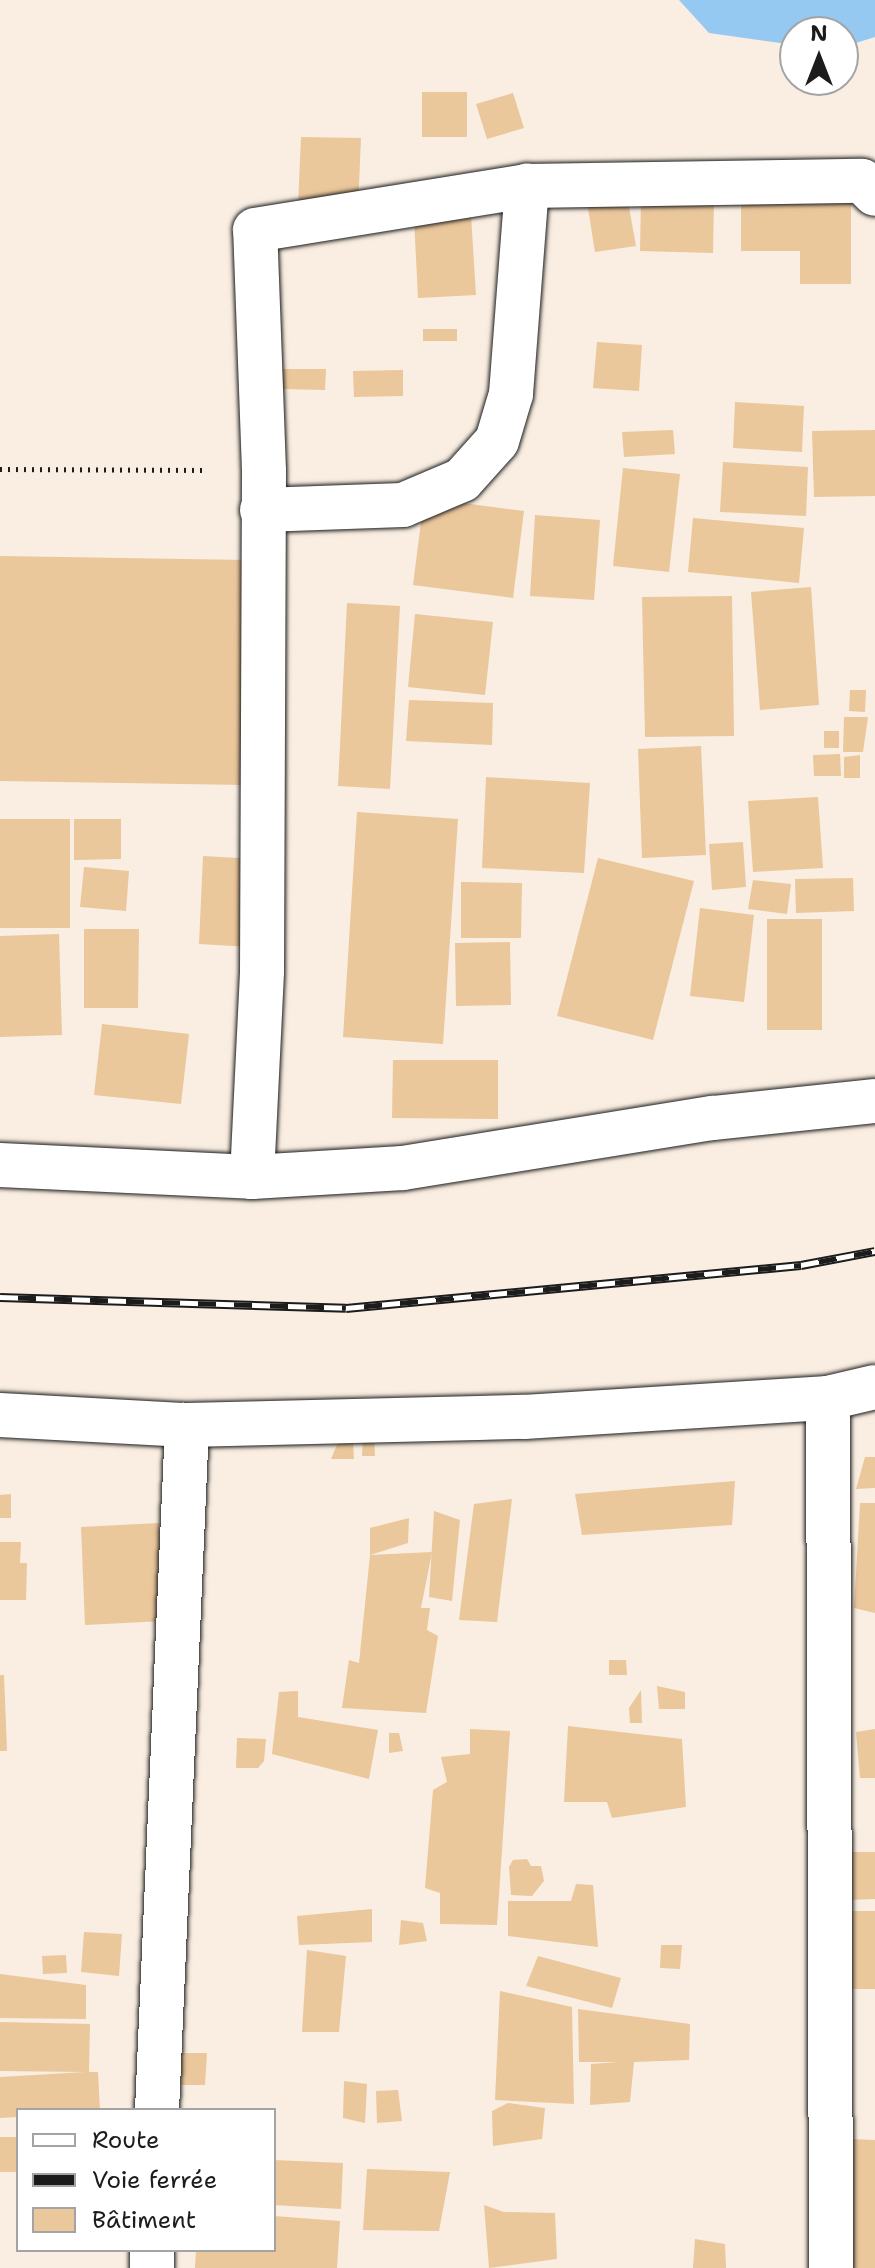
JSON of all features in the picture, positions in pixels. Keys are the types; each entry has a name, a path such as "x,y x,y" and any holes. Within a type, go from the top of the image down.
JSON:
{"street":[{"path":"252,1177 262,971 263,490 255,230 527,186 862,181 875,194"},
{"path":"263,490 403,505 462,480 497,441 511,394 527,186"},
{"path":"0,1165 252,1177 403,1168 713,1118 875,1101"},
{"path":"0,1415 187,1425 524,1417 828,1398 875,1387"},
{"path":"828,1398 831,2268"},
{"path":"157,2108 187,1425"}],"path":[{"path":"0,469 263,490"}],"water":[{"path":"679,0 875,0 875,37 859,42 859,16 779,16 779,43 709,33"}],"building":[{"path":"422,92 467,92 467,137 422,137"},
{"path":"513,93 524,128 487,139 476,104"},
{"path":"301,137 361,138 358,208 298,206"},
{"path":"627,196 636,246 595,252 587,202"},
{"path":"641,199 714,201 713,253 640,251"},
{"path":"741,203 851,203 851,284 800,284 800,251 741,251"},
{"path":"471,215 476,295 418,298 414,218"},
{"path":"423,329 457,329 457,341 423,341"},
{"path":"597,342 642,345 639,391 593,388"},
{"path":"281,369 326,369 325,390 281,389"},
{"path":"403,370 403,396 354,397 353,371"},
{"path":"735,402 804,406 802,452 733,448"},
{"path":"673,430 675,454 624,457 622,432"},
{"path":"875,430 875,496 814,497 812,431"},
{"path":"723,462 808,467 806,516 720,512"},
{"path":"623,468 680,474 669,572 613,566"},
{"path":"424,498 524,511 513,598 413,585"},
{"path":"535,515 600,520 594,600 530,596"},
{"path":"693,518 804,528 799,583 688,572"},
{"path":"0,556 247,560 244,785 0,781"},
{"path":"811,587 819,705 760,710 751,592"},
{"path":"732,596 734,736 645,737 642,597"},
{"path":"347,603 400,606 390,789 338,786"},
{"path":"415,614 493,622 485,695 408,687"},
{"path":"850,690 866,690 865,712 849,711"},
{"path":"409,700 493,703 492,745 406,741"},
{"path":"844,717 868,717 863,752 843,752"},
{"path":"824,731 839,731 839,748 824,748"},
{"path":"701,746 706,855 642,858 638,749"},
{"path":"840,754 841,776 814,776 813,755"},
{"path":"860,755 860,778 844,778 844,757"},
{"path":"486,777 590,783 584,873 482,868"},
{"path":"818,797 823,868 753,872 748,801"},
{"path":"357,812 458,819 443,1044 343,1037"},
{"path":"0,819 70,819 70,928 0,928"},
{"path":"74,819 121,819 121,859 74,860"},
{"path":"743,842 746,887 712,890 709,844"},
{"path":"203,856 256,859 250,947 199,944"},
{"path":"598,858 694,881 653,1040 557,1016"},
{"path":"84,867 129,871 126,911 80,907"},
{"path":"853,878 854,911 796,913 795,879"},
{"path":"753,880 791,884 787,914 748,909"},
{"path":"461,882 522,883 521,938 461,938"},
{"path":"700,908 754,915 744,1002 690,996"},
{"path":"767,919 822,919 822,1030 767,1030"},
{"path":"84,929 139,929 138,1008 84,1008"},
{"path":"59,934 62,1035 0,1037 0,936"},
{"path":"510,942 511,1005 456,1006 455,943"},
{"path":"102,1024 189,1034 181,1104 94,1095"},
{"path":"393,1060 498,1060 498,1119 392,1118"},
{"path":"363,1435 374,1435 375,1456 362,1456"},
{"path":"339,1440 353,1440 354,1459 331,1459"},
{"path":"865,1457 875,1457 875,1488 856,1489"},
{"path":"735,1481 732,1525 582,1535 575,1494"},
{"path":"11,1494 11,1518 0,1518 0,1495"},
{"path":"512,1499 497,1622 459,1620 474,1504"},
{"path":"860,1503 875,1503 875,1613 854,1608"},
{"path":"434,1511 460,1520 452,1601 429,1597"},
{"path":"409,1518 408,1543 370,1555 370,1528"},
{"path":"159,1523 164,1621 85,1625 81,1527"},
{"path":"0,1542 21,1542 20,1563 27,1563 26,1600 0,1600"},
{"path":"432,1552 421,1608 430,1608 427,1630 438,1636 426,1713 342,1708 349,1660 359,1663 370,1555"},
{"path":"609,1660 626,1660 627,1675 609,1675"},
{"path":"0,1675 4,1675 7,1751 0,1751"},
{"path":"657,1686 685,1692 685,1709 659,1709"},
{"path":"641,1690 642,1723 630,1723 629,1708"},
{"path":"298,1691 298,1717 378,1730 369,1779 272,1754 279,1692"},
{"path":"568,1726 682,1739 686,1807 612,1818 607,1802 564,1802"},
{"path":"470,1729 510,1731 497,1925 440,1924 440,1893 425,1888 433,1790 447,1782 441,1757 470,1754"},
{"path":"875,1729 875,1778 860,1778 856,1732"},
{"path":"389,1733 399,1733 403,1751 389,1753"},
{"path":"237,1738 266,1739 264,1761 258,1768 236,1768"},
{"path":"847,1852 875,1852 875,1899 848,1900"},
{"path":"527,1859 531,1866 541,1866 544,1881 532,1896 511,1895 509,1867 513,1860"},
{"path":"576,1884 593,1885 598,1947 508,1936 508,1901 571,1901"},
{"path":"372,1909 372,1942 299,1945 297,1916"},
{"path":"850,1911 875,1911 875,1989 847,1989"},
{"path":"401,1920 423,1923 427,1941 399,1945"},
{"path":"84,1932 122,1934 119,1976 81,1972"},
{"path":"661,1945 682,1945 680,1969 660,1968"},
{"path":"307,1950 346,1956 339,2032 302,2032"},
{"path":"66,1955 67,1973 43,1974 42,1956"},
{"path":"538,1956 621,1978 612,2008 526,1986"},
{"path":"0,1974 86,1985 86,2019 0,2018"},
{"path":"500,1991 572,2007 574,2104 495,2100"},
{"path":"578,2009 690,2024 689,2060 634,2062 630,2102 590,2105 591,2064 619,2062 579,2062"},
{"path":"0,2022 90,2024 89,2072 98,2072 100,2108 16,2108 16,2117 0,2118 0,2077 85,2072 0,2071"},
{"path":"181,2053 207,2053 205,2085 181,2085"},
{"path":"344,2081 367,2084 365,2123 343,2118"},
{"path":"398,2090 402,2121 377,2123 376,2091"},
{"path":"508,2103 545,2108 542,2139 493,2146 492,2111"},
{"path":"0,2137 16,2137 16,2172 0,2172"},
{"path":"850,2139 875,2140 875,2268 847,2268"},
{"path":"276,2160 343,2163 341,2209 276,2205"},
{"path":"367,2169 450,2172 439,2231 363,2230"},
{"path":"484,2205 504,2212 555,2213 557,2259 489,2268"},
{"path":"276,2216 340,2221 337,2268 195,2268 196,2252 276,2252"},
{"path":"695,2239 725,2244 726,2268 693,2268"}],"railway":[{"path":"0,1297 346,1308 801,1265 875,1251"}]}
